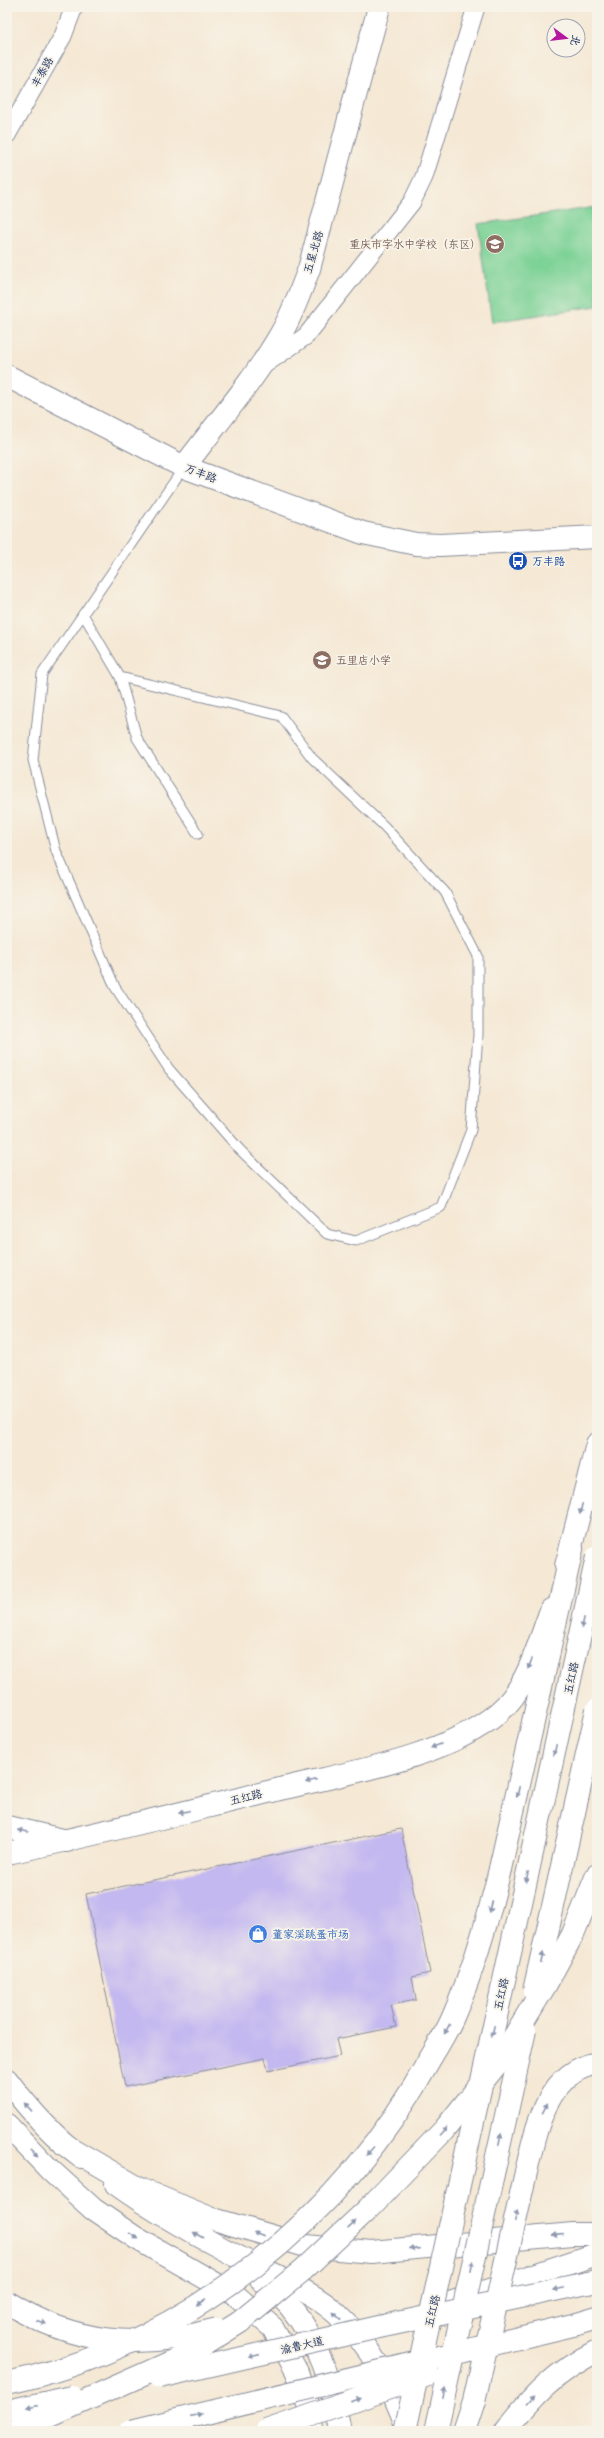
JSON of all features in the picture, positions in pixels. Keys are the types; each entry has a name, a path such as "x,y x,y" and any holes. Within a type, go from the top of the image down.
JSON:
{"main road":[{"name":"五星北路","path":"184,467 257,370 280,335 309,270 379,7"},
{"name":"万丰路","path":"7,376 184,467 363,533 416,544 440,545 597,537"},
{"name":"五红路","path":"7,1853 67,1841 397,1760 453,1739 478,1727 499,1712 516,1692 529,1668 572,1549 597,1444"},
{"path":"7,2383 30,2378 102,2355 179,2317 234,2282 290,2234 327,2199 376,2145 416,2085 453,2018 482,1940 500,1870 572,1549"},
{"name":"五红路","path":"405,2431 597,1557"},
{"path":"436,2431 597,1710"},
{"path":"7,1827 67,1841"},
{"path":"16,2431 189,2354 240,2322 303,2270 368,2209 444,2130 500,2060 546,1984 573,1934 597,1875"},
{"path":"464,2431 474,2401 539,2119 556,2088 582,2066 597,2063"},
{"path":"7,2080 22,2101 64,2146 145,2205 232,2254 304,2292 336,2313 364,2345 399,2403 408,2431"},
{"path":"7,2125 50,2170 93,2209 136,2238 235,2295 273,2328 297,2372 310,2410 312,2431"},
{"path":"64,2146 142,2190 217,2220 306,2246 371,2252 573,2234 597,2234"},
{"path":"232,2254 288,2304 307,2331 323,2363 334,2396 340,2431"},
{"path":"379,2327 597,2254"},
{"name":"渝鲁大道","path":"7,2411 379,2327 597,2281"},
{"path":"7,2302 34,2319 81,2336 117,2341 154,2340 191,2336 240,2322"},
{"path":"131,2431 587,2321"},
{"path":"266,2431 587,2321"},
{"path":"506,2431 529,2401 549,2381 572,2364 597,2351"}],"street":[{"name":"丰泰路","path":"7,134 62,36 74,7"},
{"path":"257,370 306,336 412,202 424,177 476,7"}],"lane":[{"path":"120,677 281,716 312,758 384,826 445,892 478,956 478,1035 471,1130 441,1207 356,1241 327,1234 240,1150 169,1069 115,987 56,851 33,760 42,674 184,467"},
{"path":"83,614 120,677 137,738 198,834"}],"green space":[{"path":"597,207 597,306 492,322 478,224"}],"building":[{"name":"董家溪跳蚤市场","path":"401,1829 430,1973 412,1977 416,2000 391,2005 396,2027 336,2039 340,2056 268,2071 265,2058 125,2087 86,1894"}],"place":[{"name":"重庆市字水中学校（东区）","path":"495,244"},
{"name":"万丰路","path":"518,561"},
{"name":"五里店小学","path":"322,660"},
{"name":"董家溪跳蚤市场","path":"258,1934"}]}
